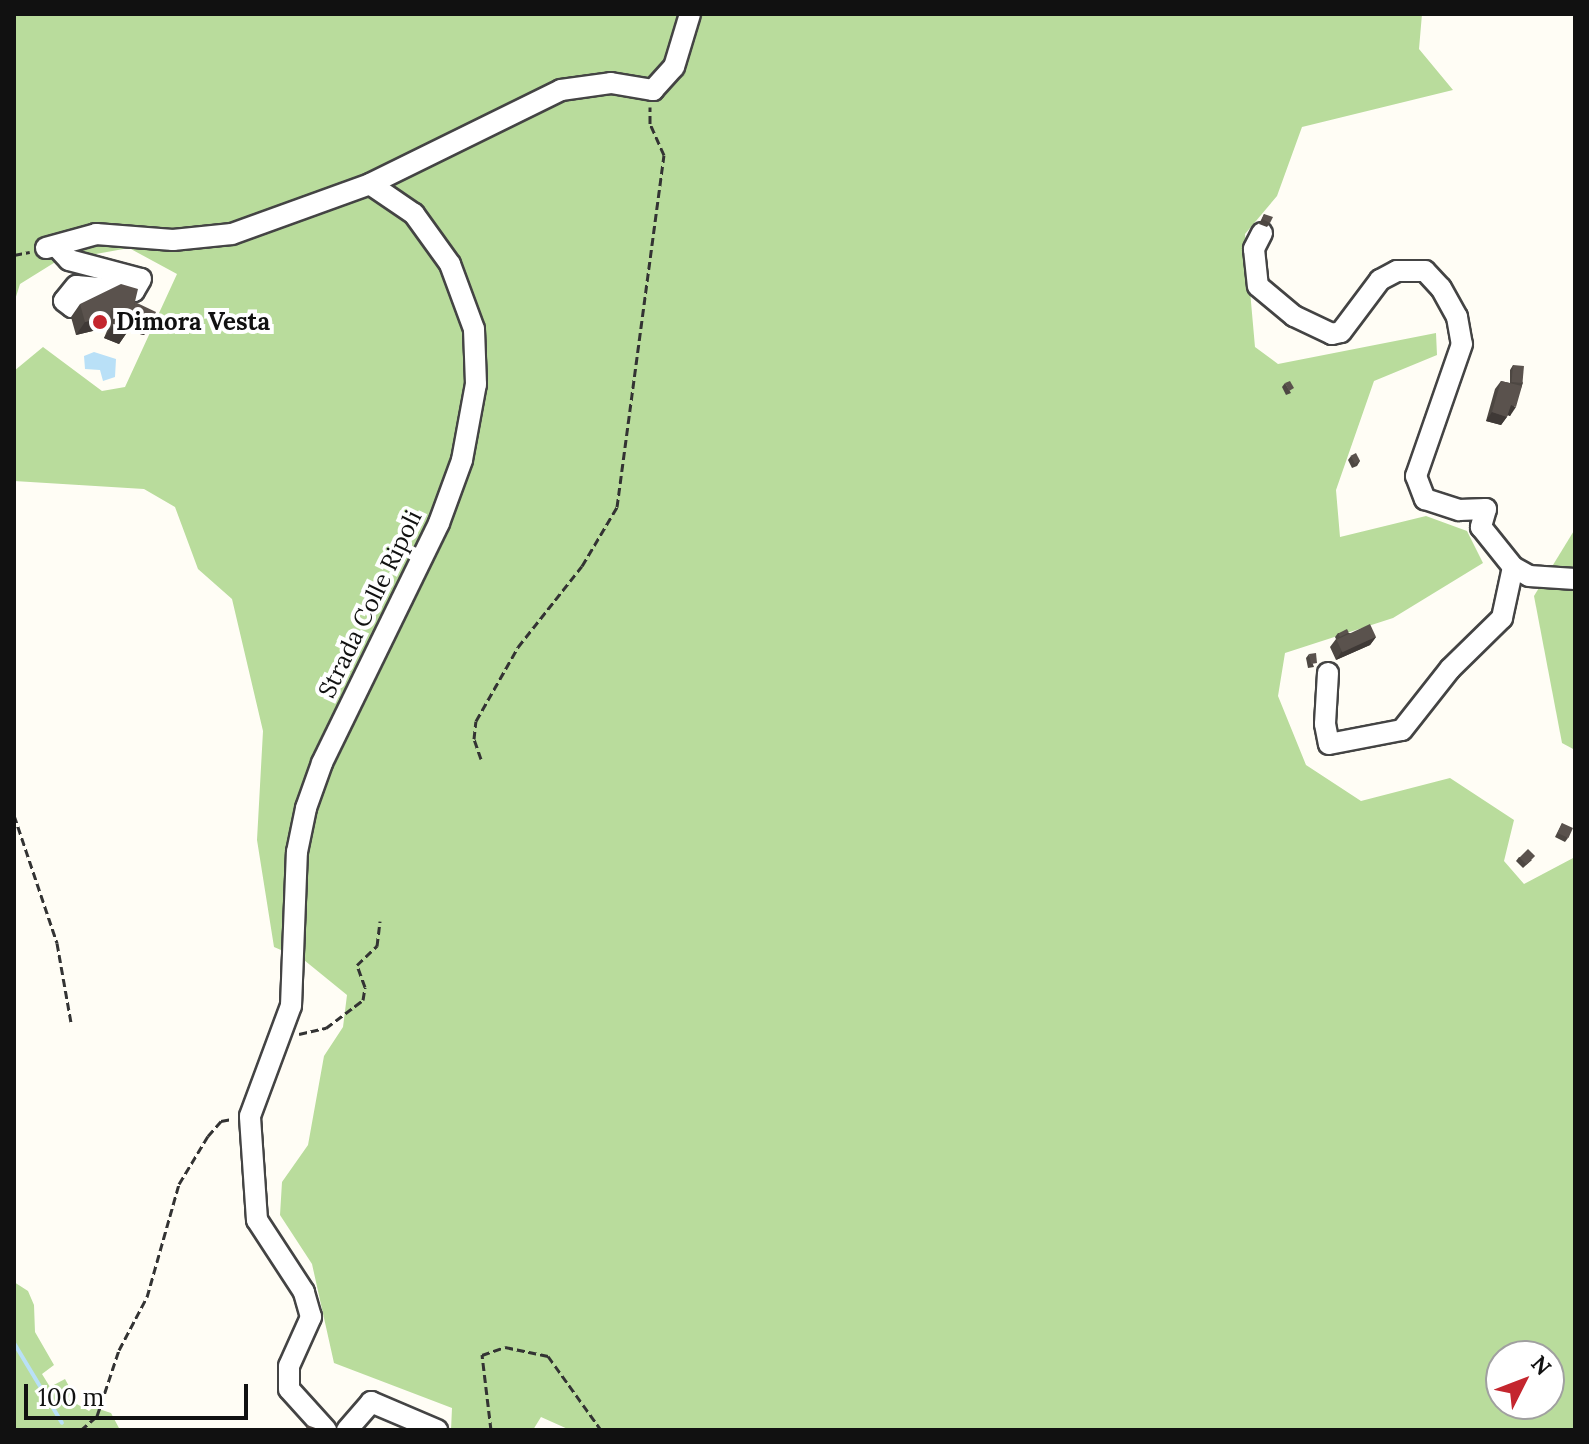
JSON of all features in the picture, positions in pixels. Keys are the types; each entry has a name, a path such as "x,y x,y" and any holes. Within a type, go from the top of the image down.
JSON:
{"street":[{"path":"88,301 68,307 64,298 80,284 138,290 141,279 69,260 51,247 96,234 173,240 232,234 370,184 561,90 616,83 649,92 671,72 690,14"},
{"name":"Strada Colle Ripoli","path":"326,1430 289,1389 289,1366 310,1326 310,1310 304,1292 257,1220 250,1127 257,1091 283,1034 294,977 297,852 306,808 322,763 439,523 462,460 476,384 474,329 450,264 414,214 370,184"},
{"path":"1262,233 1254,249 1258,286 1317,329 1341,332 1380,280 1397,271 1425,271 1441,288 1457,317 1462,344 1416,476 1425,499 1459,510 1486,509 1481,527 1513,567 1529,576 1575,579"},
{"path":"1328,673 1325,724 1329,744 1402,730 1450,669 1502,618 1513,567"},
{"path":"347,1430 371,1402 437,1430"}],"path":[{"path":"481,759 474,739 476,721 518,647 582,566 617,507 664,155 650,124 649,92"},
{"path":"14,815 57,943 71,1022"},
{"path":"283,1034 326,1028 363,1000 365,987 357,965 377,946 380,921"},
{"path":"81,1430 97,1416 119,1350 147,1297 179,1184 221,1121 231,1118 250,1127"},
{"path":"491,1430 482,1355 505,1347 548,1356 601,1430"}],"green space":[{"path":"14,14 1422,14 1419,49 1453,90 1302,127 1277,196 1245,234 1255,347 1278,364 1436,333 1437,355 1374,381 1336,490 1340,537 1426,516 1467,531 1483,563 1393,618 1285,653 1278,696 1306,765 1361,801 1450,778 1514,820 1504,861 1524,884 1575,857 1575,1430 570,1430 541,1417 533,1430 451,1430 452,1408 334,1363 312,1264 280,1215 282,1182 308,1145 324,1056 343,1027 347,995 304,960 274,947 257,840 263,731 232,599 198,569 175,507 144,489 14,481 14,371 43,347 102,391 125,387 177,274 129,248 57,261 20,284 14,303"},
{"path":"1575,529 1575,750 1562,743 1534,596"},
{"path":"14,1282 28,1291 34,1305 35,1332 54,1365 42,1374 50,1387 65,1379 71,1390 68,1399 89,1411 93,1407 111,1413 120,1430 14,1430"}],"water":[{"path":"94,352 116,359 115,377 103,381 100,370 85,369 84,356"}],"building":[{"path":"1264,214 1273,217 1270,223 1262,219"},
{"path":"121,284 138,289 128,331 113,325 118,314 111,310 110,316 85,322 80,304"},
{"path":"135,302 156,312 150,326 130,322"},
{"path":"1513,365 1524,366 1522,383 1512,382"},
{"path":"1290,381 1294,388 1289,391 1285,383"},
{"path":"1501,381 1522,386 1516,407 1511,405 1507,417 1492,412"},
{"path":"1356,453 1360,461 1355,464 1351,456"},
{"path":"1370,624 1376,637 1342,652 1336,640"},
{"path":"1316,653 1317,663 1311,664 1309,654"},
{"path":"1562,823 1573,828 1568,838 1558,833"},
{"path":"1528,849 1535,856 1527,865 1520,857"}],"waterway":[{"path":"14,1343 62,1423"}],"place":[{"name":"Dimora Vesta","path":"100,322"}]}
